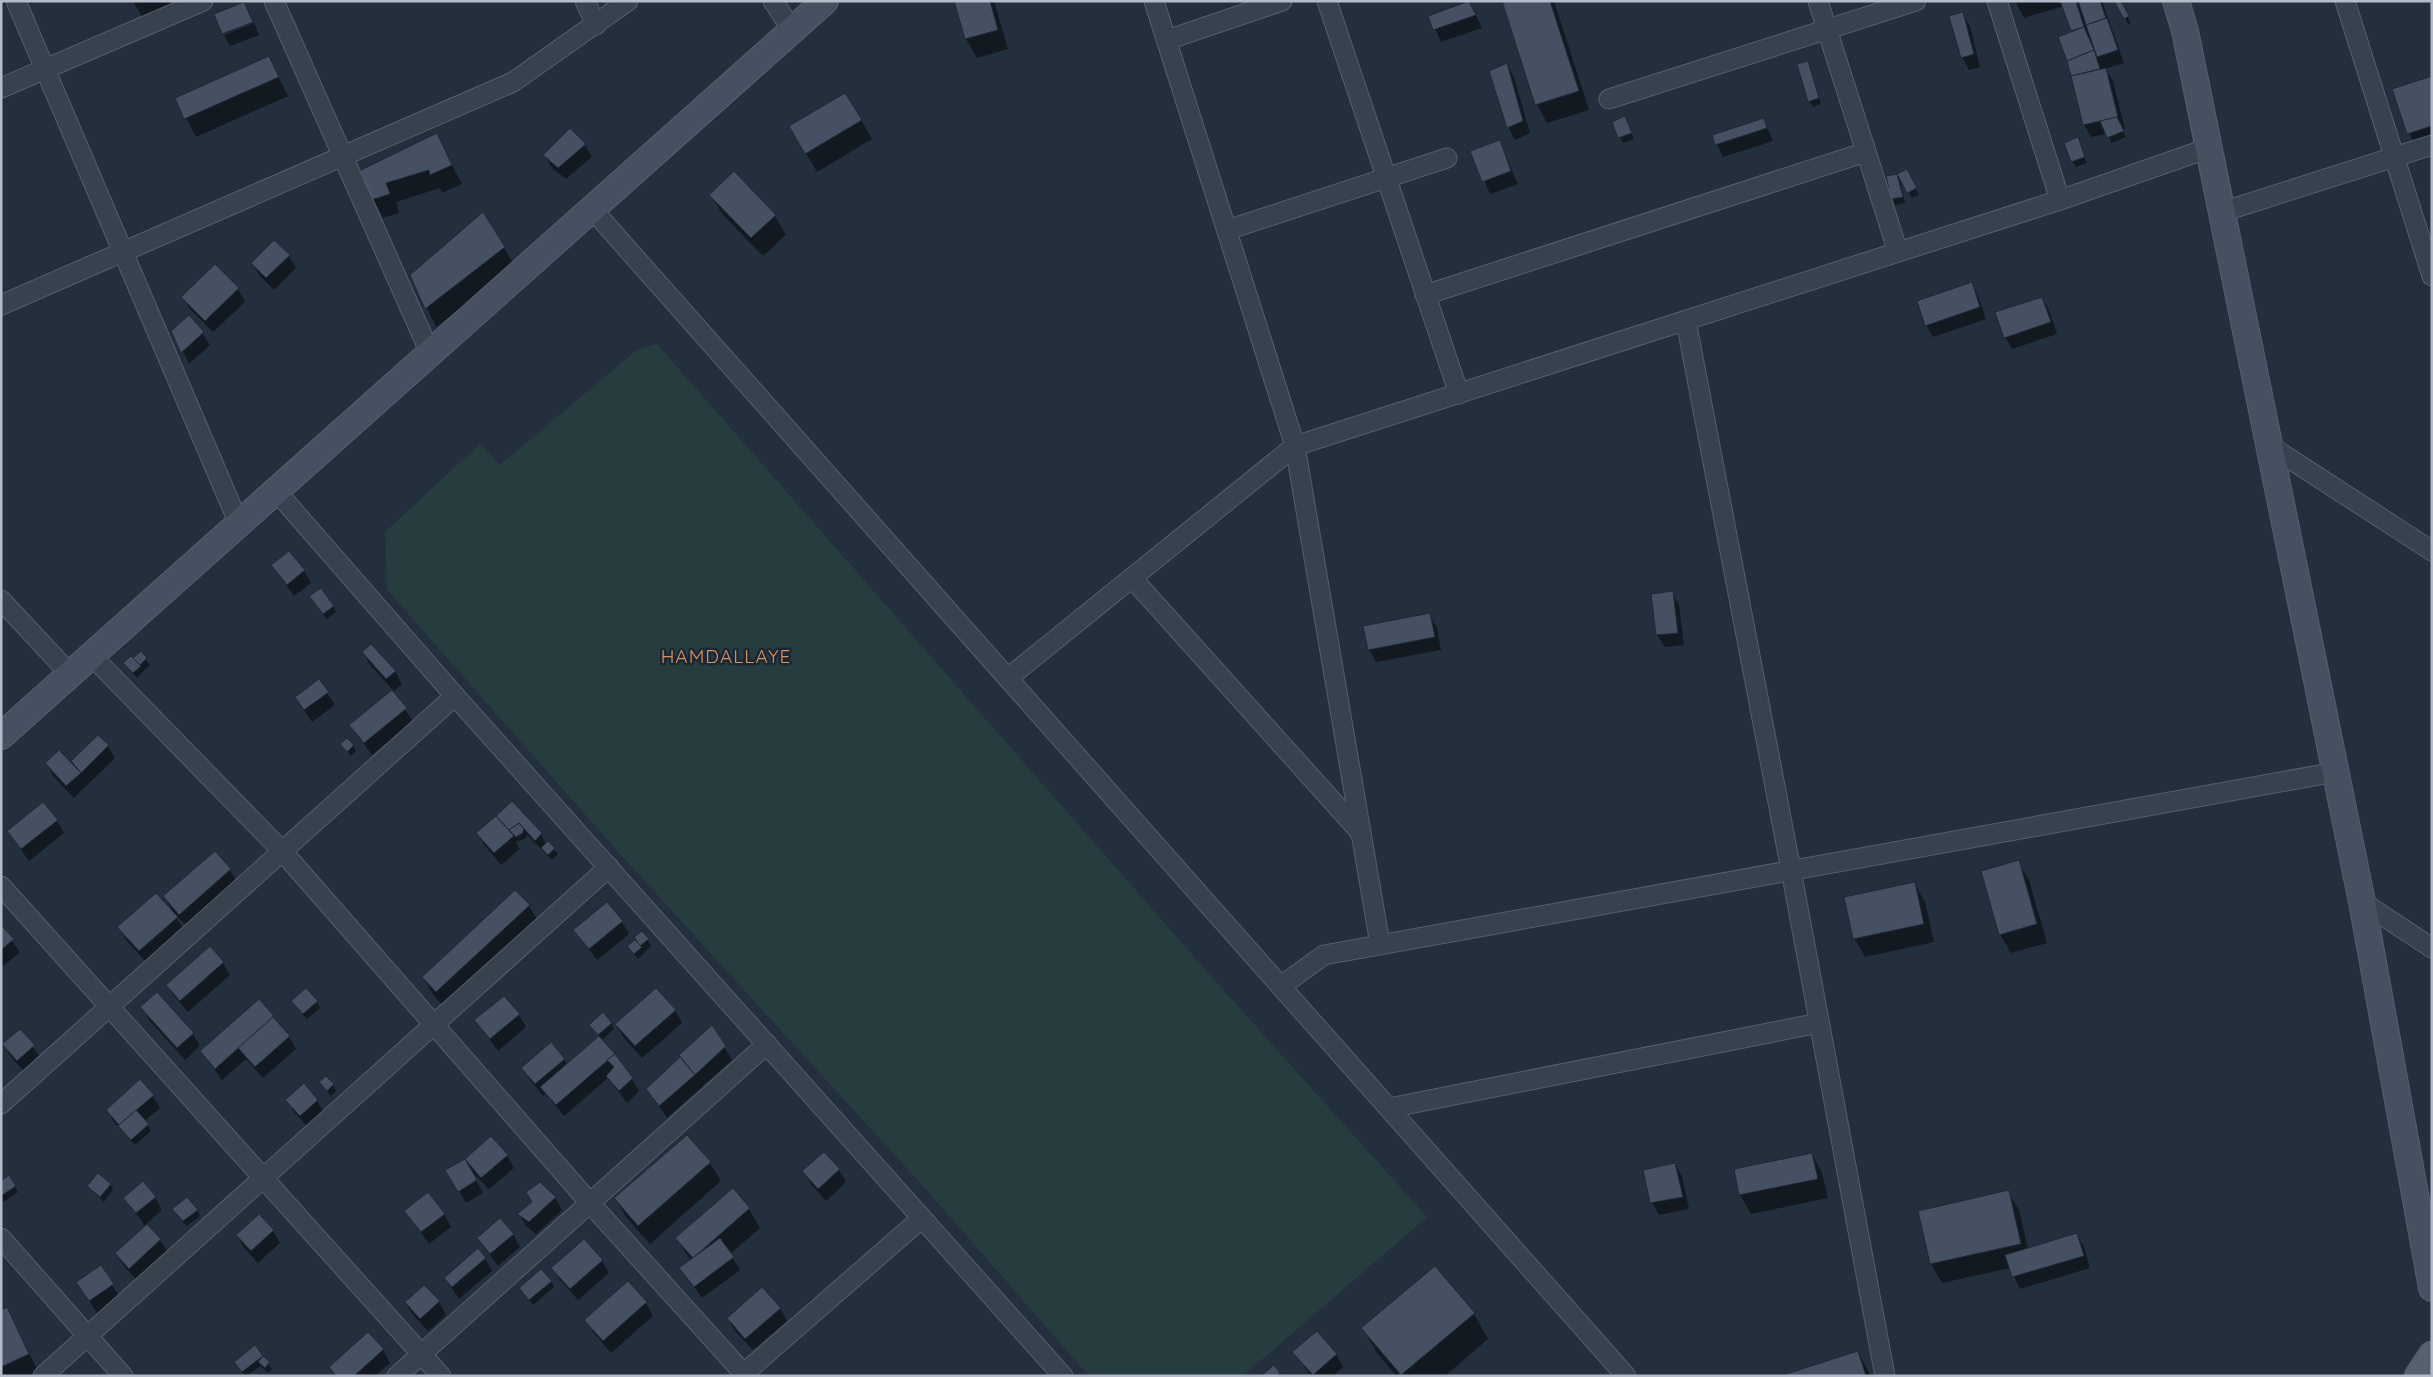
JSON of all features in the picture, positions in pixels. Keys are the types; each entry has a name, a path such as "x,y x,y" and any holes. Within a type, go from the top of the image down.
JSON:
{"main road":[{"path":"1,736 825,1"},
{"path":"2176,1 2185,31 2362,902 2432,1288"},
{"path":"2418,1376 2432,1355"}],"street":[{"path":"16,1 239,524"},
{"path":"1,88 202,1"},
{"path":"274,1 430,353"},
{"path":"585,1 596,25"},
{"path":"1,305 513,82 628,1"},
{"path":"773,1 792,30"},
{"path":"1154,1 1295,446 1380,944"},
{"path":"1327,1 1459,394"},
{"path":"1818,1 1898,252"},
{"path":"1610,99 1916,1"},
{"path":"1997,1 2060,200"},
{"path":"2346,1 2432,276"},
{"path":"1167,40 1270,3"},
{"path":"2222,212 2432,145"},
{"path":"1008,678 1295,446 2060,200 2209,148"},
{"path":"1425,295 1866,152"},
{"path":"1227,230 1447,158"},
{"path":"592,209 1626,1376"},
{"path":"1686,321 1885,1376"},
{"path":"2270,446 2432,551"},
{"path":"276,491 455,696 1063,1376"},
{"path":"1132,578 1361,833"},
{"path":"1,600 70,674"},
{"path":"92,655 282,851 590,1203 744,1375 922,1218"},
{"path":"1,1104 455,696"},
{"path":"1281,986 1324,954 2336,772"},
{"path":"43,1376 609,867"},
{"path":"1,886 441,1376"},
{"path":"2362,902 2432,948"},
{"path":"1389,1108 1819,1023"},
{"path":"397,1376 767,1044"},
{"path":"1,1238 123,1376"}],"green space":[{"path":"657,344 1210,975 1427,1217 1243,1376 1089,1376 922,1185 621,855 387,590 385,532 480,444 500,465 638,349"}],"building":[{"path":"954,1 990,1 998,30 965,39"},
{"path":"1469,1 1476,15 1433,30 1428,16"},
{"path":"1502,1 1550,1 1579,91 1535,105"},
{"path":"2060,1 2076,1 2084,27 2071,31"},
{"path":"2078,1 2100,1 2106,18 2086,25"},
{"path":"2114,1 2121,1 2129,16 2124,19"},
{"path":"244,2 253,22 222,34 214,14"},
{"path":"1963,12 1974,54 1961,58 1949,16"},
{"path":"2107,18 2118,50 2097,57 2086,25"},
{"path":"2084,27 2094,50 2067,61 2058,37"},
{"path":"2094,50 2100,69 2071,76 2067,61"},
{"path":"269,56 279,77 184,119 175,98"},
{"path":"1808,61 1819,98 1808,102 1797,64"},
{"path":"1507,63 1523,121 1507,128 1489,71"},
{"path":"2106,68 2118,117 2083,125 2071,76"},
{"path":"2432,76 2432,126 2407,134 2392,89"},
{"path":"845,93 862,120 805,154 789,126"},
{"path":"1625,116 1632,133 1618,138 1612,122"},
{"path":"2117,117 2124,131 2107,138 2100,121"},
{"path":"1764,118 1767,128 1715,145 1712,135"},
{"path":"570,128 586,144 558,168 543,155"},
{"path":"437,133 452,165 430,175 429,170 386,183 390,194 371,200 358,174 361,170"},
{"path":"2078,137 2085,157 2071,162 2064,143"},
{"path":"1500,140 1511,171 1482,182 1470,151"},
{"path":"1907,169 1917,188 1907,193 1897,174"},
{"path":"734,171 776,215 751,238 709,195"},
{"path":"1897,174 1903,197 1891,199 1886,176"},
{"path":"483,212 505,247 425,309 410,275"},
{"path":"274,240 290,255 266,278 251,263"},
{"path":"215,264 239,288 205,321 181,297"},
{"path":"1972,282 1980,307 1925,326 1917,301"},
{"path":"2042,297 2051,322 2004,338 1995,312"},
{"path":"189,315 204,332 181,353 171,331"},
{"path":"289,551 305,570 287,585 271,565"},
{"path":"321,588 334,606 323,614 309,596"},
{"path":"1673,591 1678,633 1656,635 1651,594"},
{"path":"1430,613 1435,637 1368,650 1363,626"},
{"path":"371,644 396,671 386,679 362,652"},
{"path":"141,651 147,658 140,665 133,658"},
{"path":"131,656 141,666 133,673 123,663"},
{"path":"319,679 329,692 304,710 295,697"},
{"path":"392,690 407,708 364,743 349,725"},
{"path":"98,735 109,745 81,773 71,761"},
{"path":"347,738 354,745 347,752 340,744"},
{"path":"59,750 81,773 66,786 45,763"},
{"path":"512,801 542,833 535,841 519,823 509,830 496,816"},
{"path":"43,802 58,820 21,849 7,831"},
{"path":"496,816 514,836 494,853 476,833"},
{"path":"519,823 524,829 523,833 516,837 509,830"},
{"path":"548,841 555,848 548,855 541,848"},
{"path":"215,851 231,869 179,915 163,896"},
{"path":"2019,860 2037,924 1999,935 1981,871"},
{"path":"1915,882 1924,924 1853,939 1844,897"},
{"path":"515,890 530,905 436,992 422,977"},
{"path":"156,893 178,917 139,951 117,927"},
{"path":"607,902 623,921 589,949 573,930"},
{"path":"1,925 14,939 1,950"},
{"path":"642,931 649,939 640,946 634,937"},
{"path":"635,940 642,947 634,954 627,946"},
{"path":"210,946 224,962 180,1001 166,985"},
{"path":"306,988 318,1001 303,1014 291,1001"},
{"path":"656,988 676,1010 635,1046 615,1024"},
{"path":"157,992 194,1033 177,1048 140,1007"},
{"path":"504,996 520,1014 490,1039 474,1020"},
{"path":"259,999 274,1016 215,1069 200,1051"},
{"path":"603,1012 612,1023 598,1035 589,1025"},
{"path":"273,1017 290,1036 255,1067 238,1048"},
{"path":"712,1025 726,1046 695,1075 679,1055"},
{"path":"20,1029 35,1045 17,1061 2,1044"},
{"path":"599,1036 615,1054 556,1105 540,1087"},
{"path":"551,1042 565,1059 535,1084 521,1068"},
{"path":"615,1054 633,1078 619,1091 606,1076 614,1067 607,1060"},
{"path":"680,1057 695,1075 659,1106 646,1089"},
{"path":"326,1076 334,1084 327,1091 319,1082"},
{"path":"140,1079 154,1095 119,1125 106,1110"},
{"path":"304,1083 318,1100 300,1116 285,1100"},
{"path":"136,1110 149,1124 131,1140 118,1126"},
{"path":"687,1135 711,1162 638,1226 614,1198"},
{"path":"491,1136 508,1155 481,1178 465,1159"},
{"path":"824,1152 840,1169 818,1189 802,1171"},
{"path":"1812,1153 1818,1179 1739,1195 1734,1169"},
{"path":"465,1159 477,1180 458,1192 445,1170"},
{"path":"1675,1163 1683,1197 1650,1203 1643,1170"},
{"path":"98,1173 111,1184 100,1197 87,1186"},
{"path":"9,1175 16,1186 1,1196 1,1181"},
{"path":"143,1181 156,1197 136,1213 123,1198"},
{"path":"540,1182 556,1197 529,1222 517,1214 532,1202 526,1192"},
{"path":"733,1188 750,1208 693,1258 675,1238"},
{"path":"2009,1190 2021,1244 1930,1264 1918,1211"},
{"path":"428,1192 445,1214 421,1232 404,1211"},
{"path":"187,1197 198,1210 183,1221 172,1209"},
{"path":"259,1214 274,1230 251,1251 236,1235"},
{"path":"500,1218 514,1234 490,1254 477,1238"},
{"path":"147,1224 161,1239 129,1269 115,1253"},
{"path":"2077,1233 2084,1256 2012,1277 2005,1255"},
{"path":"720,1238 734,1257 694,1287 679,1268"},
{"path":"584,1239 603,1260 570,1289 551,1268"},
{"path":"478,1248 486,1258 452,1287 444,1278"},
{"path":"101,1265 114,1284 89,1301 76,1282"},
{"path":"1435,1266 1475,1313 1401,1375 1361,1328"},
{"path":"541,1269 552,1281 529,1300 519,1288"},
{"path":"628,1281 647,1302 603,1341 584,1320"},
{"path":"424,1285 440,1301 420,1319 405,1302"},
{"path":"762,1287 781,1308 745,1339 727,1318"},
{"path":"7,1307 29,1354 1,1367 1,1310"},
{"path":"1317,1331 1337,1354 1313,1375 1292,1352"},
{"path":"368,1332 384,1349 354,1376 336,1376 329,1367"},
{"path":"255,1345 263,1356 242,1372 234,1362"},
{"path":"1858,1351 1866,1376 1780,1376"},
{"path":"263,1356 270,1362 265,1368 258,1362"},
{"path":"1274,1365 1280,1373 1277,1376 1261,1376"}],"district":[{"name":"HAMDALLAYE","path":"726,656"}]}
